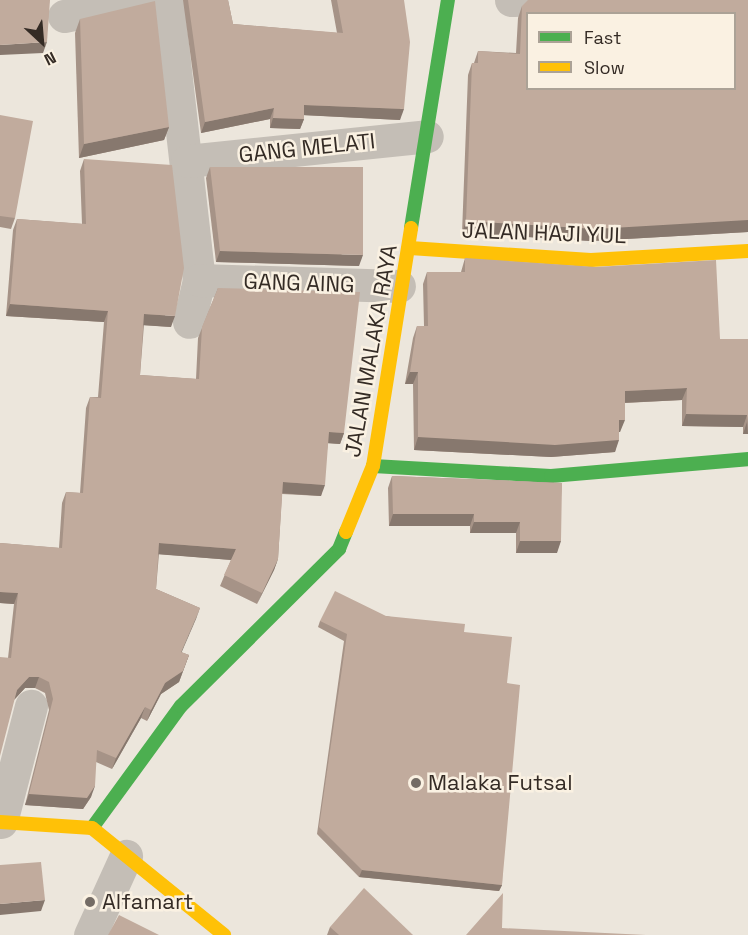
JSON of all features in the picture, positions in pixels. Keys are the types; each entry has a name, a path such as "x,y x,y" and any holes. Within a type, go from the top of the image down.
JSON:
{"street":[{"path":"64,16 140,0"},
{"path":"167,0 188,161 199,280 189,322"},
{"name":"JALAN MALAKA RAYA","path":"92,828 181,706 339,549 373,466 399,286 410,248 448,0"},
{"name":"GANG MELATI","path":"188,161 427,136"},
{"name":"JALAN HAJI YUL","path":"410,248 591,260 748,251"},
{"name":"GANG AING","path":"199,280 399,286"},
{"path":"373,466 551,476 748,459"},
{"path":"31,706 0,822 92,828 224,935"},
{"path":"90,935 126,856"}],"building":[{"path":"0,0 50,0 47,42 0,45"},
{"path":"188,0 228,0 233,24 343,33 337,0 404,0 410,42 404,109 304,105 304,119 273,118 274,108 205,122"},
{"path":"528,0 748,0 748,220 595,229 466,221 472,63 478,63 478,51 520,54 522,6"},
{"path":"155,1 169,127 84,144 80,19"},
{"path":"0,115 33,121 15,218 0,216"},
{"path":"84,159 172,165 184,268 175,316 144,314 140,375 199,379 202,327 218,288 360,292 344,433 329,432 325,485 283,482 278,559 262,593 224,575 236,549 159,543 156,589 200,608 181,652 189,655 183,671 165,683 151,710 145,707 116,758 97,750 95,786 87,798 29,794 53,699 49,682 39,677 29,677 17,690 0,756 0,657 11,658 18,593 0,592 0,543 62,548 66,492 83,493 90,397 101,398 108,311 10,304 17,219 86,224"},
{"path":"210,167 363,167 363,255 220,251"},
{"path":"465,258 596,267 716,260 720,339 748,339 748,422 747,415 686,414 687,388 625,391 625,420 619,420 619,440 555,445 418,437 418,372 410,372 417,326 428,326 427,272 465,272"},
{"path":"392,476 562,483 561,541 520,541 520,522 474,522 474,514 393,514"},
{"name":"Malaka Futsal","path":"335,591 386,616 465,624 464,632 512,637 507,683 520,685 502,885 362,870 319,827 347,634 320,621"},
{"path":"41,862 45,900 0,904 0,865"},
{"path":"364,888 413,935 339,935 330,927"},
{"path":"503,893 502,928 646,935 466,935"},
{"path":"119,915 159,935 108,935"}],"traffic: fast":[{"path":"411,228 448,0"},
{"path":"373,466 551,476 748,459"},
{"path":"92,828 181,706 339,549 346,532"}],"traffic: slow":[{"path":"346,532 373,466 411,228"},
{"path":"410,248 591,260 748,251"},
{"path":"0,822 92,828 224,935"}],"place":[{"name":"Malaka Futsal","path":"416,783"},
{"name":"Alfamart","path":"90,902"}]}
